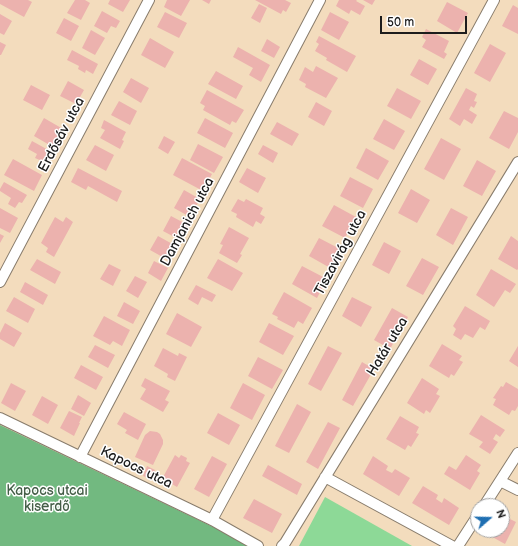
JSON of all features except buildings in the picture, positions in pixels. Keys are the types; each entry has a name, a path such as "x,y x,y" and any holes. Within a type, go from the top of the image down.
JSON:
{"street":[{"name":"Erdősáv utca","path":"0,282 149,0"},
{"name":"Damjanich utca","path":"80,457 320,0"},
{"name":"Tiszavirág utca","path":"212,520 494,0"},
{"name":"Határ utca","path":"282,546 289,537 518,162"},
{"name":"Kapocs utca","path":"0,418 212,520 258,546"},
{"path":"489,498 518,453"},
{"path":"325,477 452,546"},
{"path":"500,481 518,490"},
{"path":"458,546 470,527"}],"green space":[{"name":"Kapocs utcai kiserdő","path":"0,425 253,546 0,546"},
{"path":"325,497 412,546 299,546"}]}
